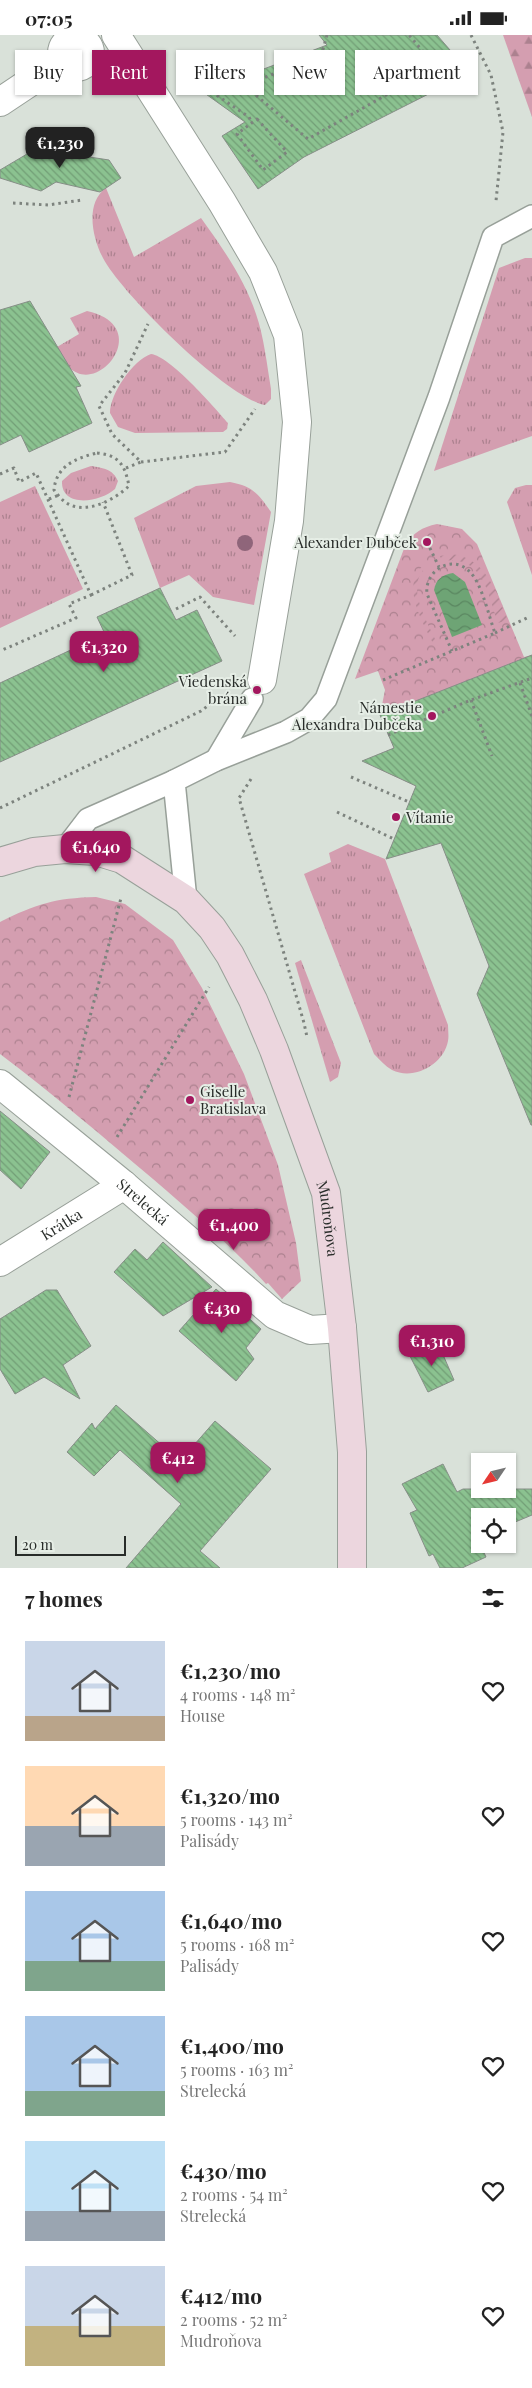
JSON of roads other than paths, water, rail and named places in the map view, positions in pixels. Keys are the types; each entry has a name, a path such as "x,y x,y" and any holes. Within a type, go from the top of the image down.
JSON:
{"street":[{"path":"116,35 222,202 258,265 288,335 297,422 289,521 257,690"},
{"path":"0,102 63,59 74,67 83,65 89,53 92,39"},
{"name":"Mudroňova","path":"0,862 34,852 65,849 96,851 122,859 186,900 212,928 230,955 253,1000 308,1141 326,1193 342,1329 352,1451 352,1568"},
{"name":"Strelecká","path":"0,1084 124,1185 275,1315 310,1330 342,1329"},
{"name":"Krátka","path":"0,1262 124,1185"}],"lane":[{"path":"65,849 88,819 216,760 286,732 309,719 326,699 439,397 493,237 532,216"},
{"path":"216,760 257,690"},
{"path":"174,781 186,900"}],"water":[{"path":"453,573 465,582 482,625 452,637 434,590 440,578"}],"place":[{"name":"Alexander Dubček","path":"427,542"},
{"name":"Viedenská brána","path":"257,690"},
{"name":"Námestie Alexandra Dubčeka","path":"432,716"},
{"name":"Vítanie","path":"396,817"},
{"name":"Giselle Bratislava","path":"190,1100"}]}
